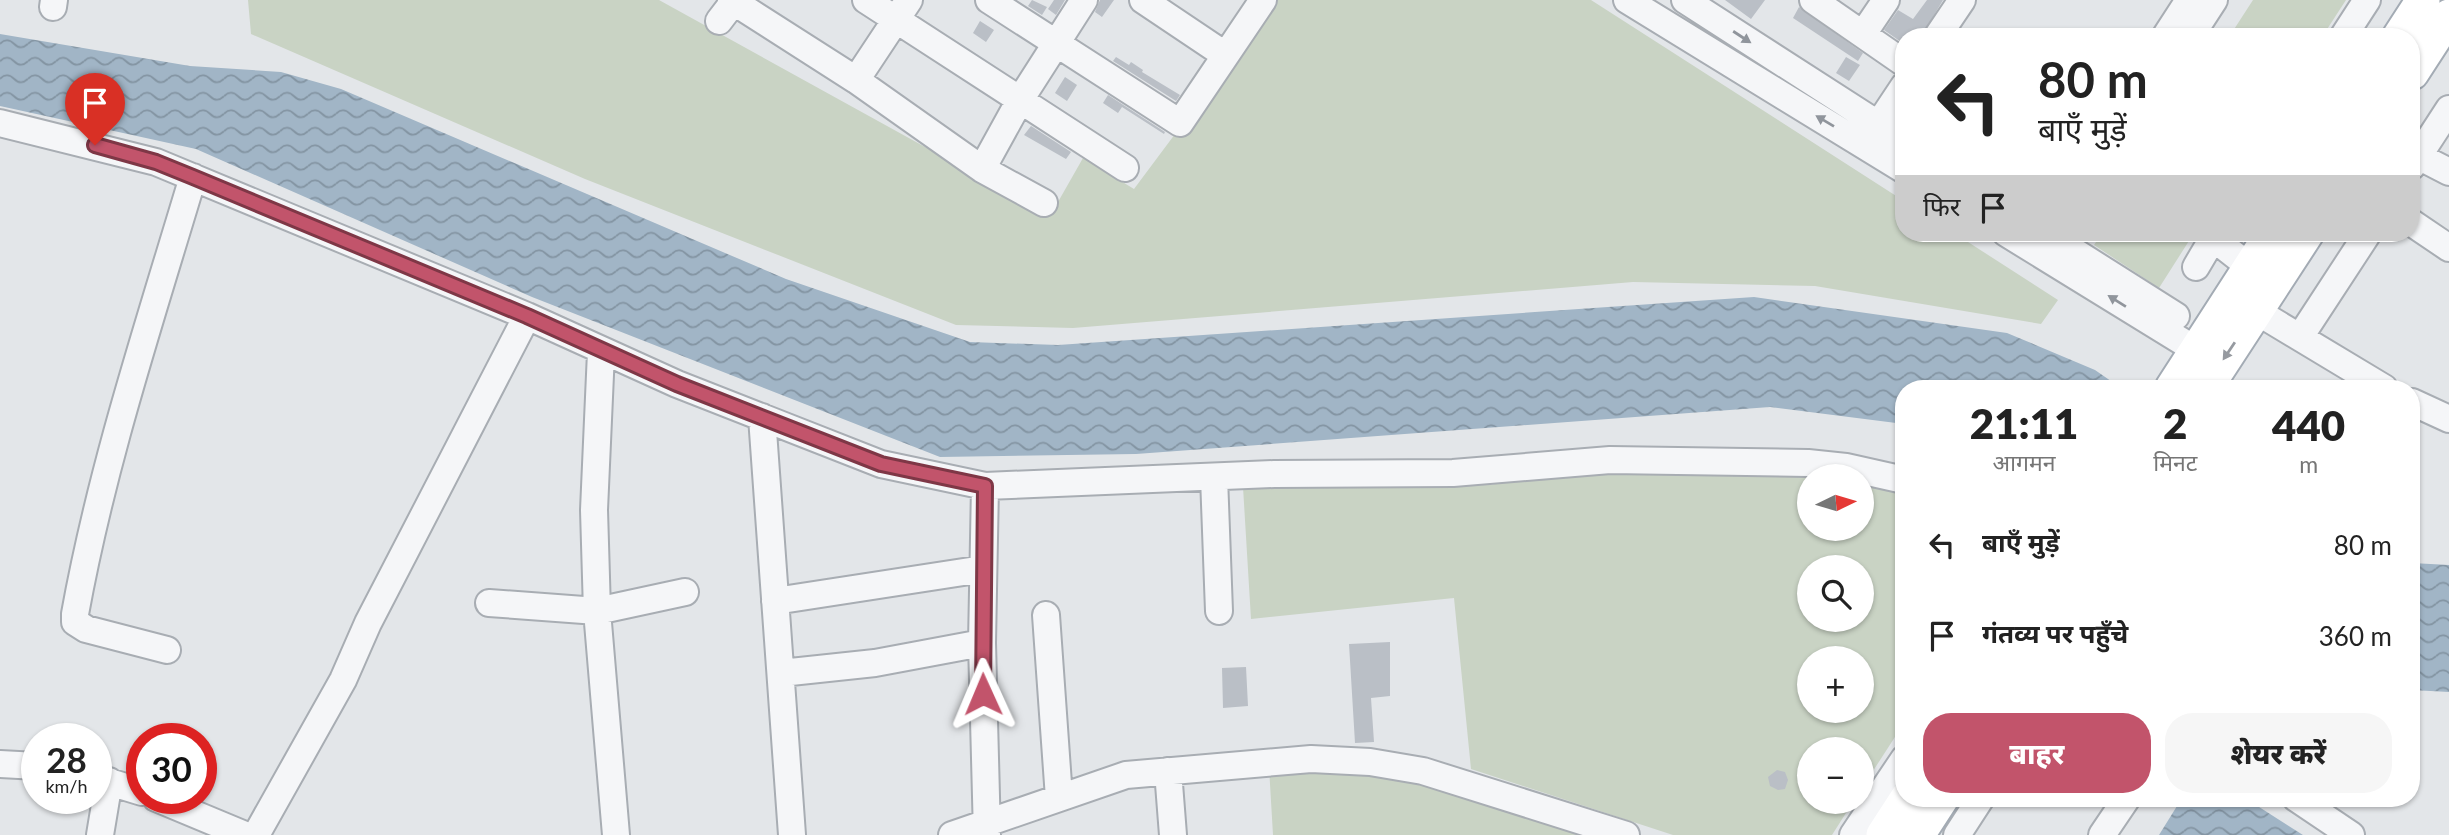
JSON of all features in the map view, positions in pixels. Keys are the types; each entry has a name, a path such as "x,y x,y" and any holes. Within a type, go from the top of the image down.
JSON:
{"main road":[{"path":"2405,28 2423,0"},
{"path":"2420,61 2449,16"},
{"path":"2187,380 2201,342 2266,242"},
{"path":"2191,380 2256,311 2301,242"},
{"path":"1883,835 1901,807"},
{"path":"1918,835 1936,807"}],"street":[{"path":"866,0 903,10 1020,100 1125,169"},
{"path":"989,0 1180,123 1263,0"},
{"path":"982,169 1020,100 1084,0"},
{"path":"1627,0 1871,135 1895,139"},
{"path":"1685,0 1871,135 1895,160"},
{"path":"1813,0 1895,56"},
{"path":"1863,34 1886,0"},
{"path":"1943,28 1962,0"},
{"path":"2171,28 2189,0"},
{"path":"2196,28 2214,0"},
{"path":"2349,28 2367,0"},
{"path":"1145,1 1225,55"},
{"path":"730,6 856,80 982,169 1044,203"},
{"path":"856,80 903,10"},
{"path":"1871,135 1895,99"},
{"path":"2420,153 2449,109"},
{"path":"0,123 119,150 193,177 527,316 601,352 881,464 985,486 1214,477 1452,473 1610,460 1808,463 1846,467 1895,478"},
{"path":"2420,163 2449,172"},
{"path":"167,650 86,629 75,622 75,614 92,531 127,398 193,177"},
{"path":"2420,228 2449,248"},
{"path":"2045,242 2201,342"},
{"path":"2196,267 2210,242"},
{"path":"2222,242 2250,267"},
{"path":"2300,337 2362,242"},
{"path":"2256,311 2371,380"},
{"path":"256,835 343,680 368,623 527,316"},
{"path":"601,352 594,510 597,611 616,835"},
{"path":"2420,412 2449,419"},
{"path":"762,417 792,835"},
{"path":"1214,477 1220,611"},
{"path":"985,486 982,643 986,829"},
{"path":"775,601 983,569"},
{"path":"489,603 597,611 685,592"},
{"path":"1046,615 1059,798"},
{"path":"781,673 875,663 982,643"},
{"path":"952,835 986,829 1059,798 1126,775 1294,760 1370,762 1423,771 1626,835"},
{"path":"0,764 21,765"},
{"path":"1168,771 1173,835"},
{"path":"1853,835 1895,772"},
{"path":"1957,835 1975,807"},
{"path":"2102,835 2121,807"},
{"path":"2309,807 2351,835"},
{"path":"100,835 101,814"},
{"path":"194,814 245,835"}],"green space":[{"path":"248,0 659,0 1050,216 1083,158 1134,189 1275,0 1591,0 1895,195 1895,242 1968,242 2058,300 2041,324 1815,286 1633,282 1073,328 956,325 585,179 251,34"},
{"path":"2253,0 2346,0 2328,28 2235,28"},
{"path":"2096,242 2188,242 2159,288 2094,245"},
{"path":"1579,471 1797,477 1797,541 1874,541 1874,486 1895,492 1895,737 1874,769 1874,737 1797,737 1797,814 1845,814 1832,835 1673,835 1471,769 1454,598 1251,619 1243,487 1489,485"},
{"path":"1269,767 1383,774 1489,799 1600,835 1273,835"}],"water":[{"path":"0,34 190,66 281,72 341,89 786,279 970,342 1058,345 1754,297 2007,333 2095,370 2109,380 1895,380 1895,423 1770,407 1136,454 940,457 532,297 196,149 0,106"},
{"path":"2420,563 2449,565 2449,692 2420,690"},
{"path":"2176,807 2259,807 2303,835 2159,835"}],"building":[{"path":"1032,0 1047,7 1042,15 1028,6"},
{"path":"1054,0 1065,0 1056,15 1048,9"},
{"path":"1100,0 1114,0 1102,17 1095,12"},
{"path":"1725,0 1765,0 1751,19"},
{"path":"1927,0 1943,0 1926,28 1895,28 1895,38 1884,30 1898,10 1913,19"},
{"path":"1799,7 1863,53 1858,61 1793,18"},
{"path":"980,21 994,30 986,42 973,33"},
{"path":"1116,57 1129,65 1131,62 1143,70 1142,72 1180,95 1176,101 1113,61"},
{"path":"1846,57 1860,65 1849,81 1836,73"},
{"path":"1065,77 1077,85 1067,101 1055,93"},
{"path":"1108,95 1165,132 1164,134 1122,107 1118,113 1103,103"},
{"path":"1031,126 1071,152 1066,159 1024,135"},
{"path":"1390,642 1390,696 1371,698 1374,742 1355,743 1349,644"},
{"path":"1246,667 1248,706 1223,708 1222,668"},
{"path":"1777,770 1785,772 1788,780 1785,789 1778,790 1770,786 1768,777"}],"route":[{"path":"95,145 156,162 193,177 527,316 601,352 677,384 881,464 985,486 983,694"}]}
